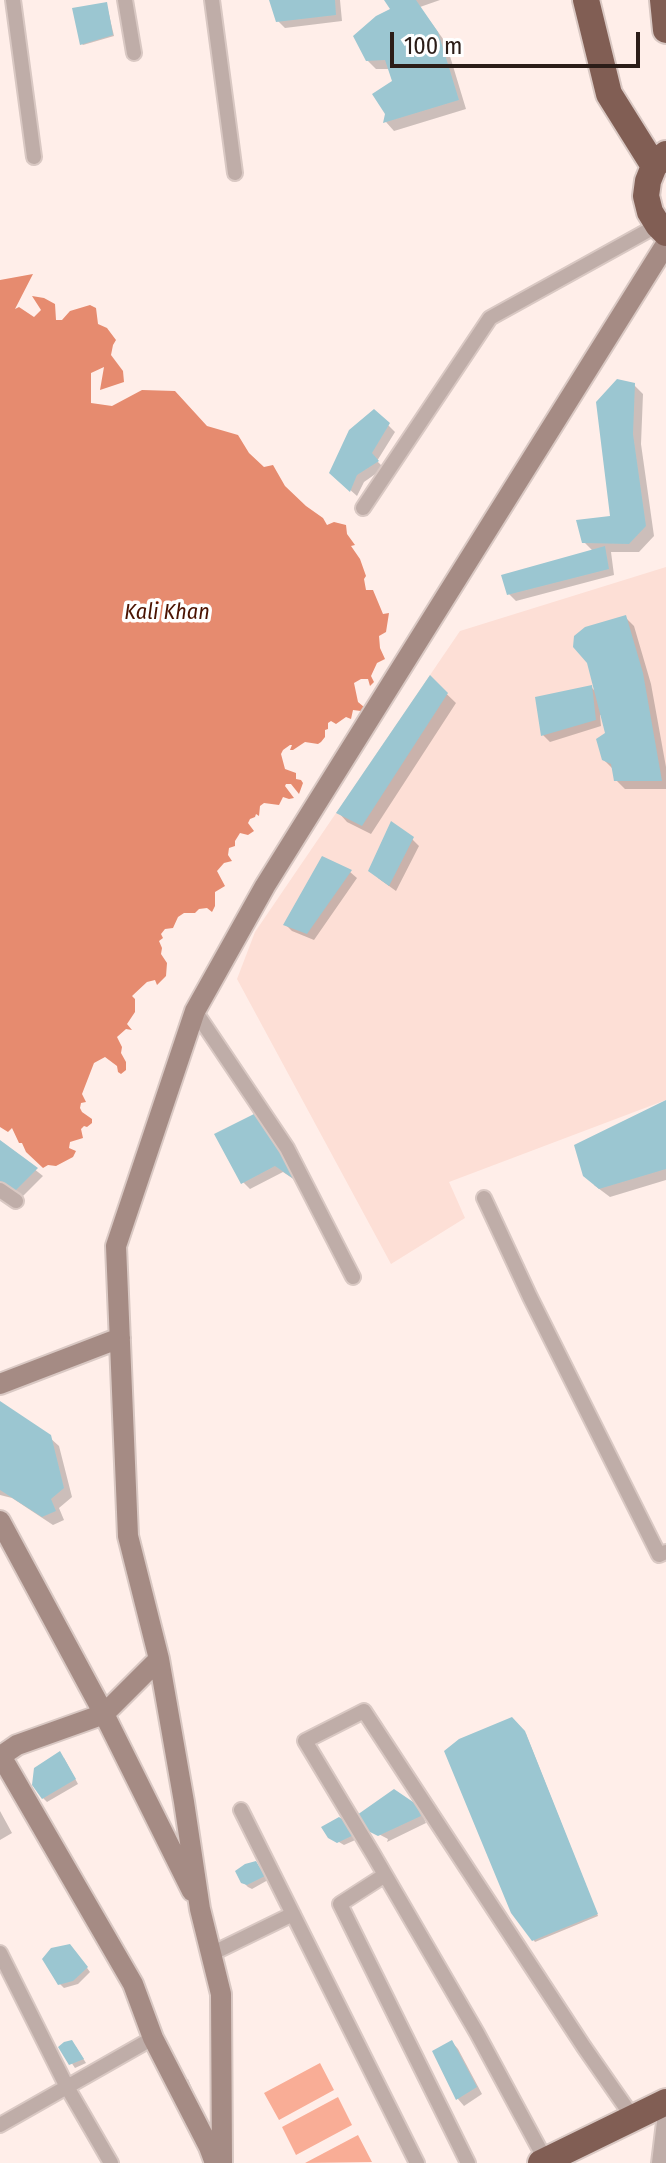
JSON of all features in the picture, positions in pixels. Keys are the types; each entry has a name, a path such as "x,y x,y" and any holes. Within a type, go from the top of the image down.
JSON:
{"highway":[{"path":"586,0 609,94 660,160 648,181 646,196 650,212 663,234"},
{"path":"663,0 666,30"},
{"path":"544,2162 666,2104"}],"main road":[{"path":"222,2163 221,1994 200,1909 159,1659 128,1536 116,1246 195,1011 273,873 663,234"},
{"path":"0,1384 120,1338"},
{"path":"0,1521 104,1714 200,1909"},
{"path":"159,1659 104,1714 17,1745 0,1756 133,1984 153,2038 215,2163"}],"street":[{"path":"13,0 34,157"},
{"path":"125,0 134,53"},
{"path":"212,0 235,173"},
{"path":"363,508 490,318 663,234"},
{"path":"195,1011 287,1148 353,1277"},
{"path":"0,1190 16,1201"},
{"path":"484,1198 659,1555 666,1552"},
{"path":"544,2162 477,2033 305,1741 364,1711 634,2119"},
{"path":"241,1810 417,2163"},
{"path":"385,1875 340,1904 468,2163"},
{"path":"211,1954 293,1914"},
{"path":"0,1953 67,2087 111,2163"},
{"path":"0,2125 153,2038"},
{"path":"659,2163 666,2104"}],"shaded area":[{"path":"666,567 666,1100 449,1182 465,1218 391,1264 237,979 255,932 460,631"},
{"path":"320,2063 334,2090 279,2120 264,2093"},
{"path":"338,2097 352,2125 296,2155 282,2127"},
{"path":"358,2135 372,2162 305,2163"}],"water":[{"name":"Kali Khan","path":"33,274 15,309 19,307 34,317 41,310 32,296 44,298 55,304 56,320 62,320 70,311 90,305 96,308 98,324 107,328 116,340 111,355 123,371 124,382 100,390 104,367 91,373 91,403 112,406 142,390 175,391 207,426 238,435 249,453 264,467 273,465 285,486 323,518 327,525 334,522 346,525 347,534 355,545 351,546 366,576 366,590 373,590 383,614 389,613 386,632 379,636 385,659 377,663 371,676 374,682 370,686 368,679 354,683 358,702 364,707 361,711 353,710 351,719 346,717 336,724 328,723 325,737 318,744 305,742 293,750 290,750 290,745 283,750 281,754 285,769 296,773 296,779 303,783 299,794 291,784 286,784 294,798 283,797 279,805 264,803 260,806 259,816 256,814 250,819 248,823 254,831 248,835 240,833 235,846 229,848 228,855 232,861 224,863 217,871 225,886 215,892 212,912 207,908 184,913 178,917 173,928 165,929 161,934 163,938 159,941 161,954 167,963 166,976 157,985 155,980 147,982 132,996 135,1012 127,1024 132,1030 126,1029 117,1037 126,1070 121,1074 117,1066 105,1057 94,1063 82,1094 86,1102 81,1103 80,1108 92,1119 92,1123 81,1129 83,1138 70,1142 69,1148 76,1151 73,1157 56,1166 43,1168 19,1143 12,1128 8,1132 0,1127 0,280"}],"building":[{"path":"269,0 335,0 336,15 276,22"},
{"path":"384,0 416,0 438,32 459,100 383,123 385,114 372,94 392,81 385,60 366,61 353,36 376,16 390,9"},
{"path":"107,2 113,35 80,45 72,8"},
{"path":"617,379 635,383 633,434 646,526 629,544 582,543 576,520 610,516 596,402"},
{"path":"374,409 390,423 372,453 379,461 357,475 350,492 329,473 349,430"},
{"path":"605,546 609,569 507,595 501,575"},
{"path":"626,615 643,673 662,781 614,781 611,764 602,760 596,739 605,733 587,663 573,647 574,636 585,627"},
{"path":"430,675 448,693 362,826 336,813"},
{"path":"592,685 596,720 541,736 535,697"},
{"path":"391,821 414,837 389,886 368,871"},
{"path":"322,856 352,870 307,934 283,925"},
{"path":"666,1100 666,1169 599,1189 583,1176 574,1145"},
{"path":"254,1114 282,1149 298,1182 275,1166 241,1184 214,1134"},
{"path":"0,1140 38,1168 12,1194 0,1186"},
{"path":"0,1401 51,1435 64,1488 51,1499 56,1511 42,1517 0,1490"},
{"path":"512,1717 525,1731 598,1914 532,1941 511,1913 444,1751 459,1739"},
{"path":"60,1751 76,1779 42,1799 32,1785 34,1768"},
{"path":"394,1789 416,1804 421,1816 378,1836 366,1830 357,1815"},
{"path":"339,1817 347,1817 360,1832 337,1843 328,1838 321,1827"},
{"path":"256,1861 265,1876 247,1885 241,1883 235,1871"},
{"path":"70,1944 88,1967 73,1981 58,1985 42,1959 51,1948"},
{"path":"72,2040 84,2059 69,2065 58,2047"},
{"path":"452,2040 477,2087 456,2100 432,2051"}]}
